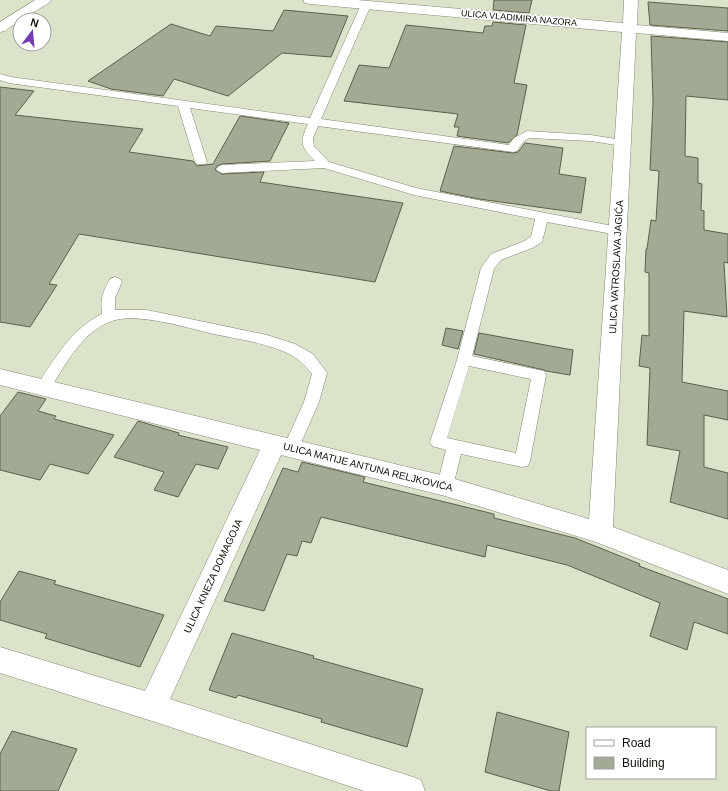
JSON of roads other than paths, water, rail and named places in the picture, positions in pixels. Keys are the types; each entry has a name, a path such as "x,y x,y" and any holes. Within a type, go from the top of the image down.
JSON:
{"street":[{"path":"0,28 44,0"},
{"name":"ULICA VLADIMIRA NAZORA","path":"310,0 728,37"},
{"name":"ULICA VATROSLAVA JAGIĆA","path":"600,533 631,0"},
{"name":"ULICA MATIJE ANTUNA RELJKOVIĆA","path":"0,377 445,486 600,533 728,582"},
{"name":"ULICA KNEZA DOMAGOJA","path":"152,707 283,446"},
{"path":"0,660 152,707 410,791"}],"lane":[{"path":"325,164 308,147 307,138 366,5"},
{"path":"0,77 9,80 512,150 518,140 527,134 591,138 622,143"},
{"path":"183,104 201,162"},
{"path":"222,169 325,164 414,191 618,231"},
{"path":"464,360 539,375 522,461 438,442 464,360 488,268 496,257 527,245 537,239 542,217"},
{"path":"109,317 106,302 110,291 116,282"},
{"path":"42,388 80,335 109,317 128,314 148,315 267,340 290,348 308,358 320,373 317,389 283,446"},
{"path":"445,486 455,446"}]}
